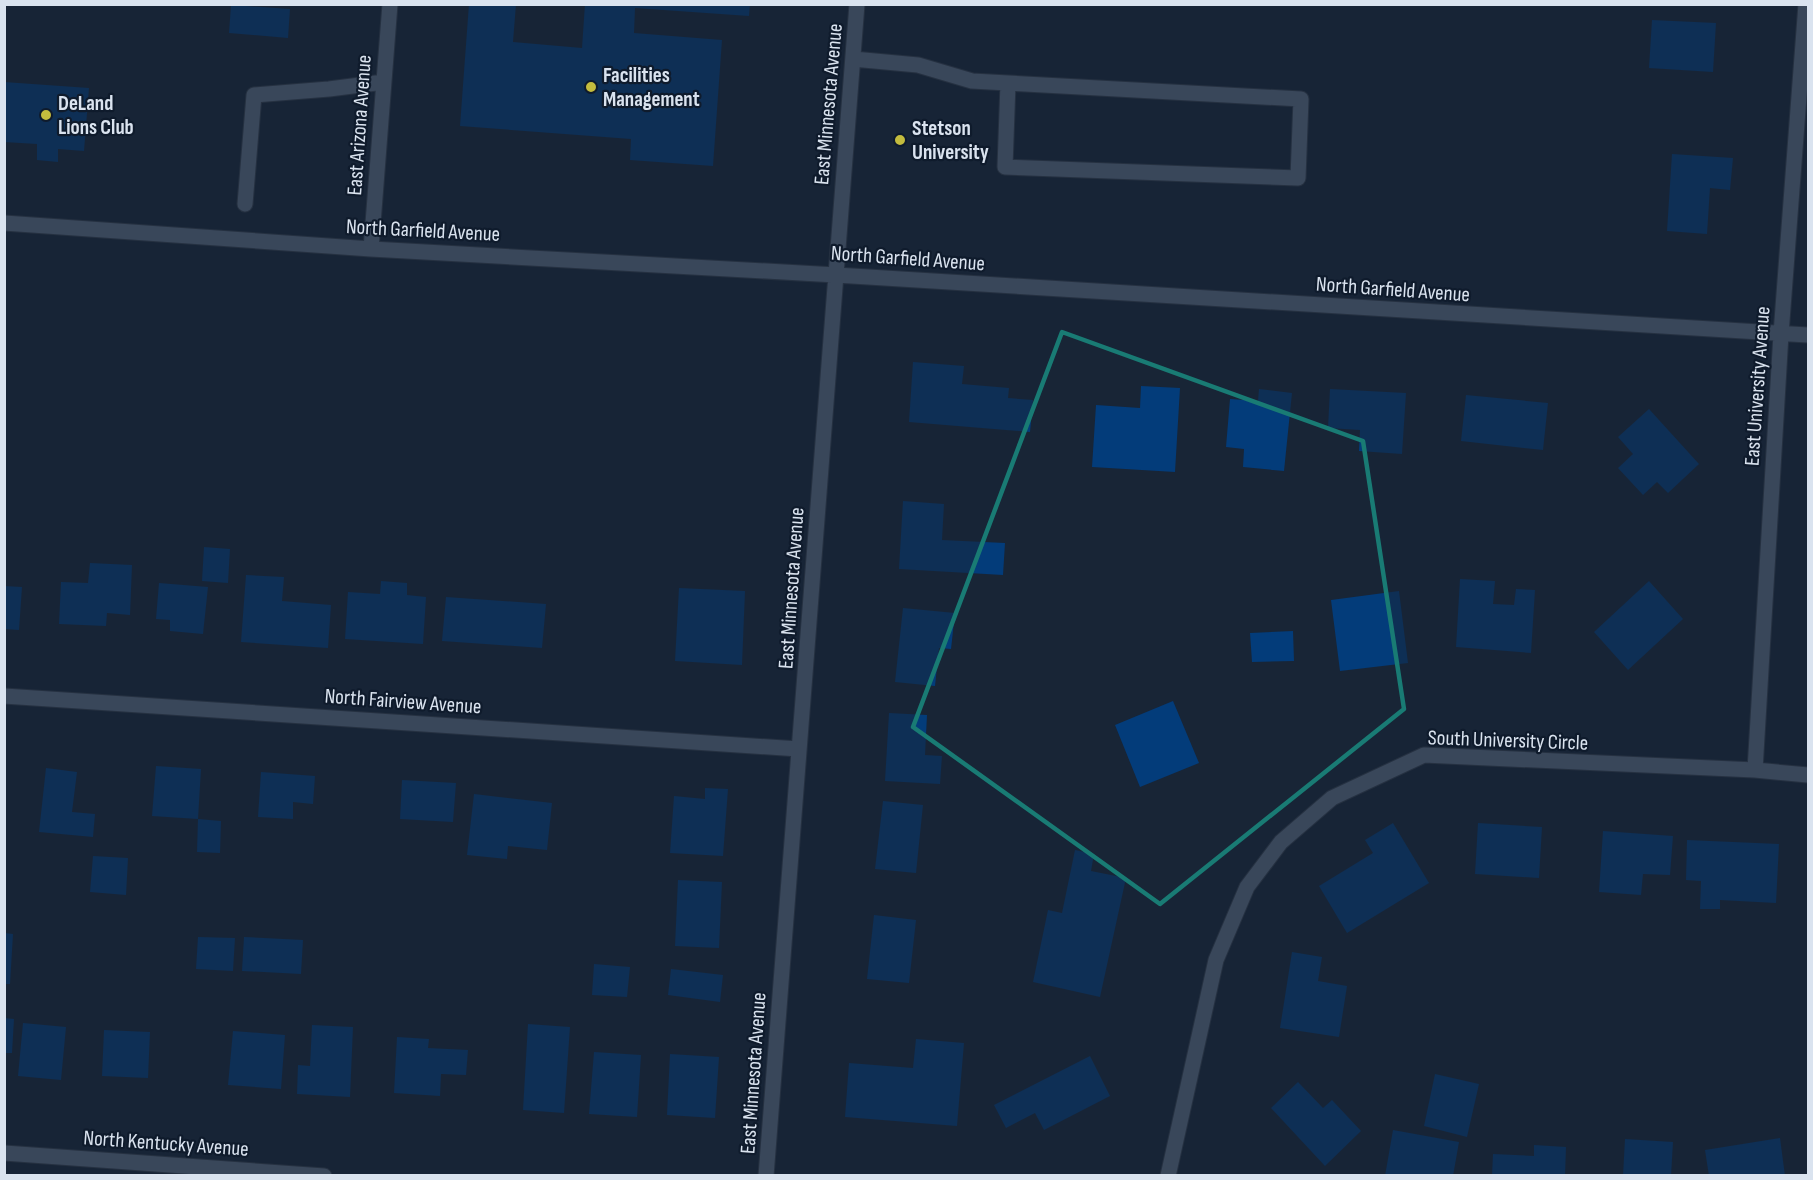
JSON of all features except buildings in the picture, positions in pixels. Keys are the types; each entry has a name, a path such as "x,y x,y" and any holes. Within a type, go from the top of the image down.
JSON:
{"street":[{"name":"East Arizona Avenue","path":"371,249 390,4"},
{"name":"East Minnesota Avenue","path":"766,1176 857,4"},
{"name":"East University Avenue","path":"1755,770 1781,334 1806,4"},
{"path":"853,59 918,65 972,81 1301,99 1298,178 1005,167 1008,83"},
{"path":"245,204 254,95 384,82"},
{"name":"North Garfield Avenue","path":"4,223 371,249 836,275 1809,335"},
{"name":"North Fairview Avenue","path":"4,696 799,749"},
{"name":"South University Circle","path":"1168,1176 1216,960 1243,897 1281,842 1332,798 1424,755 1755,770 1809,775"},
{"name":"North Kentucky Avenue","path":"4,1153 324,1176"}],"highlighted area":[{"path":"1062,332 1363,441 1404,709 1160,904 913,727"}],"place":[{"name":"Facilities Management","path":"591,87"},
{"name":"DeLand Lions Club","path":"46,115"},
{"name":"Stetson University","path":"900,140"}]}
